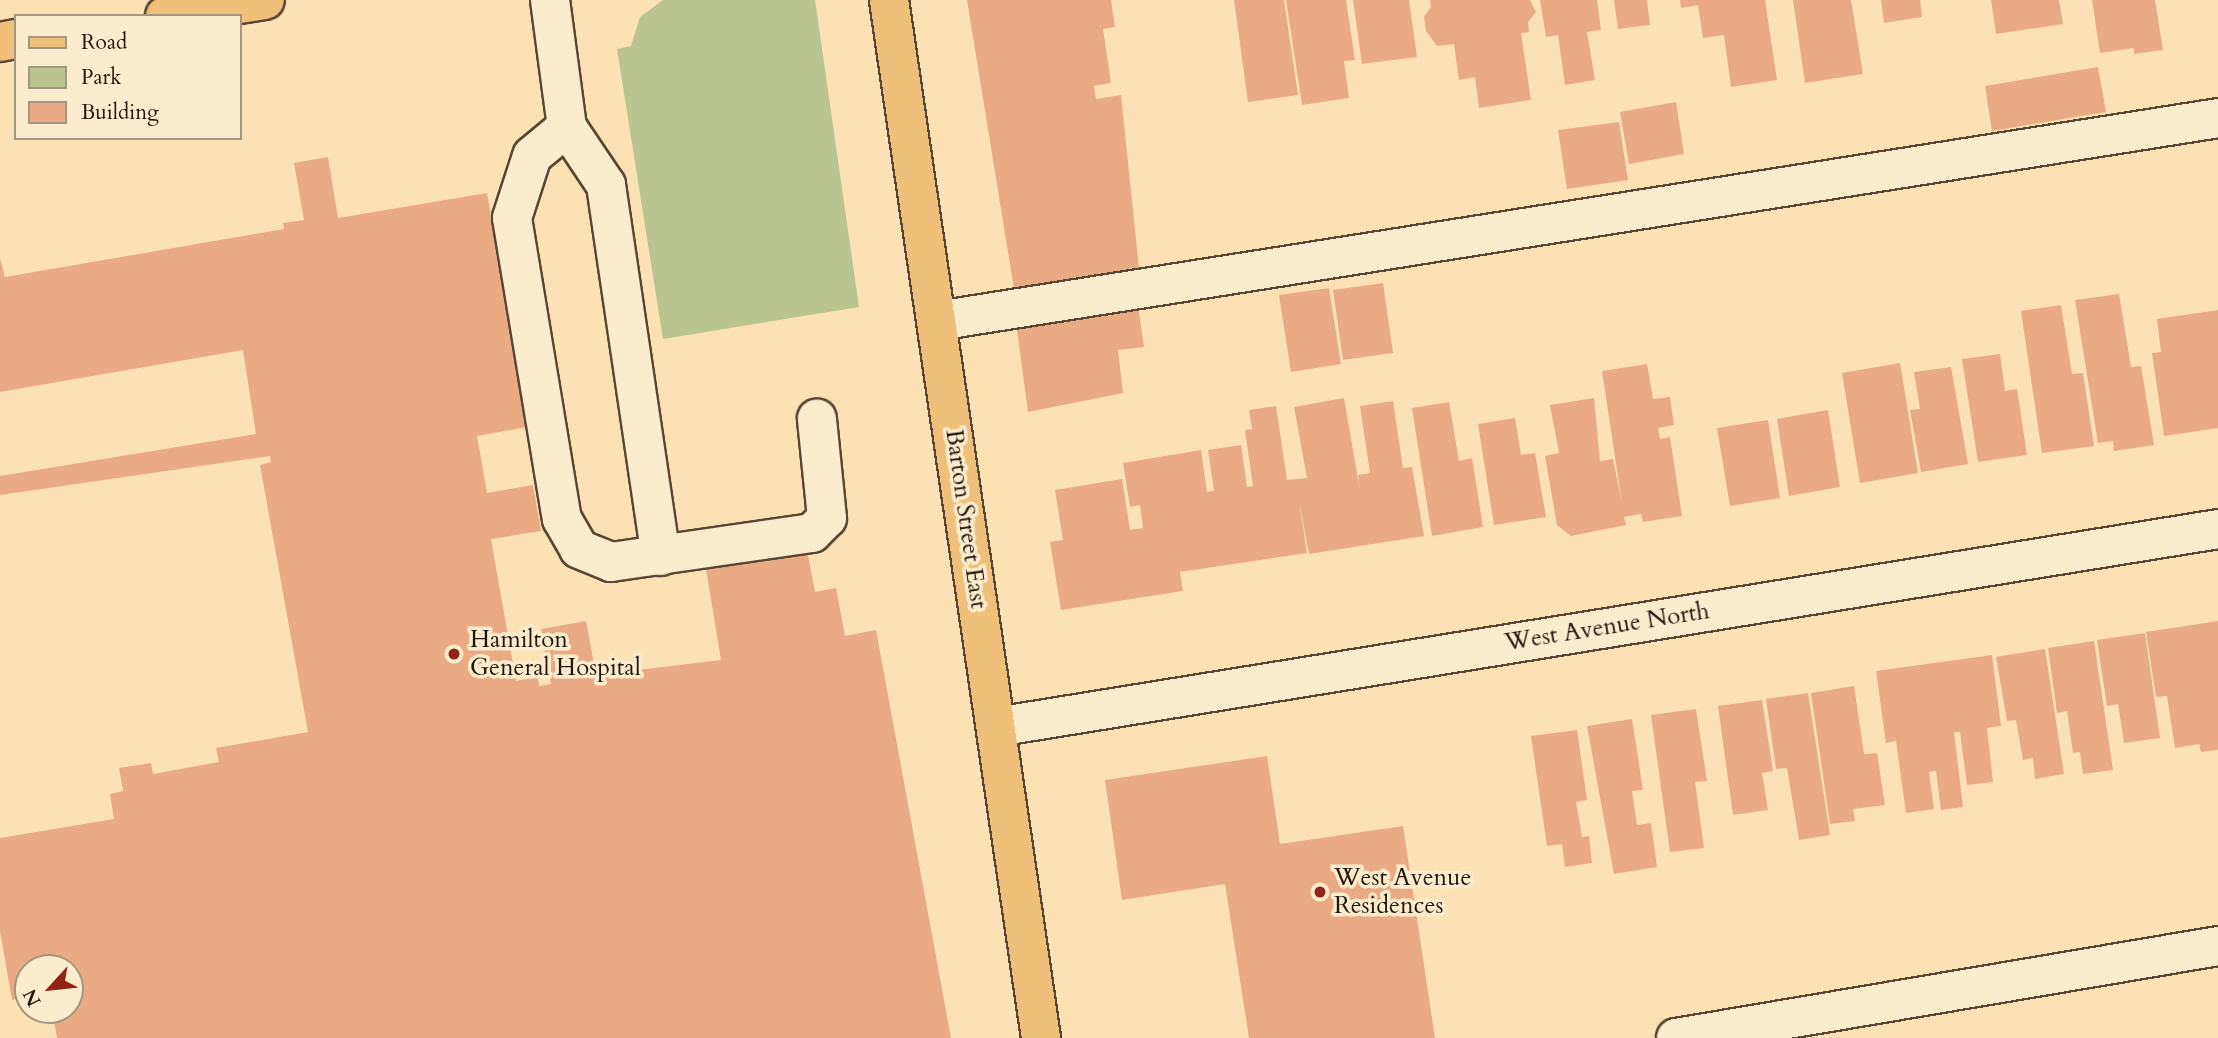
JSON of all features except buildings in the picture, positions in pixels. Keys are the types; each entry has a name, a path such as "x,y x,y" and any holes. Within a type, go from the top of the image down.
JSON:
{"main road":[{"path":"178,14 265,0"},
{"name":"Barton Street East","path":"889,0 1041,1038"}],"street":[{"path":"550,0 567,127 606,185 661,556"},
{"path":"937,321 2218,118"},
{"path":"567,127 532,156 512,218 562,519 579,549 594,558 611,562 812,533 823,527 826,494 817,419"},
{"name":"West Avenue North","path":"996,727 2218,529"},
{"path":"1675,1038 2218,946"}],"green space":[{"path":"663,0 815,0 859,307 663,339 617,49 631,46 640,17"}],"place":[{"name":"Hamilton General Hospital","path":"454,654"},
{"name":"West Avenue Residences","path":"1320,892"}]}
